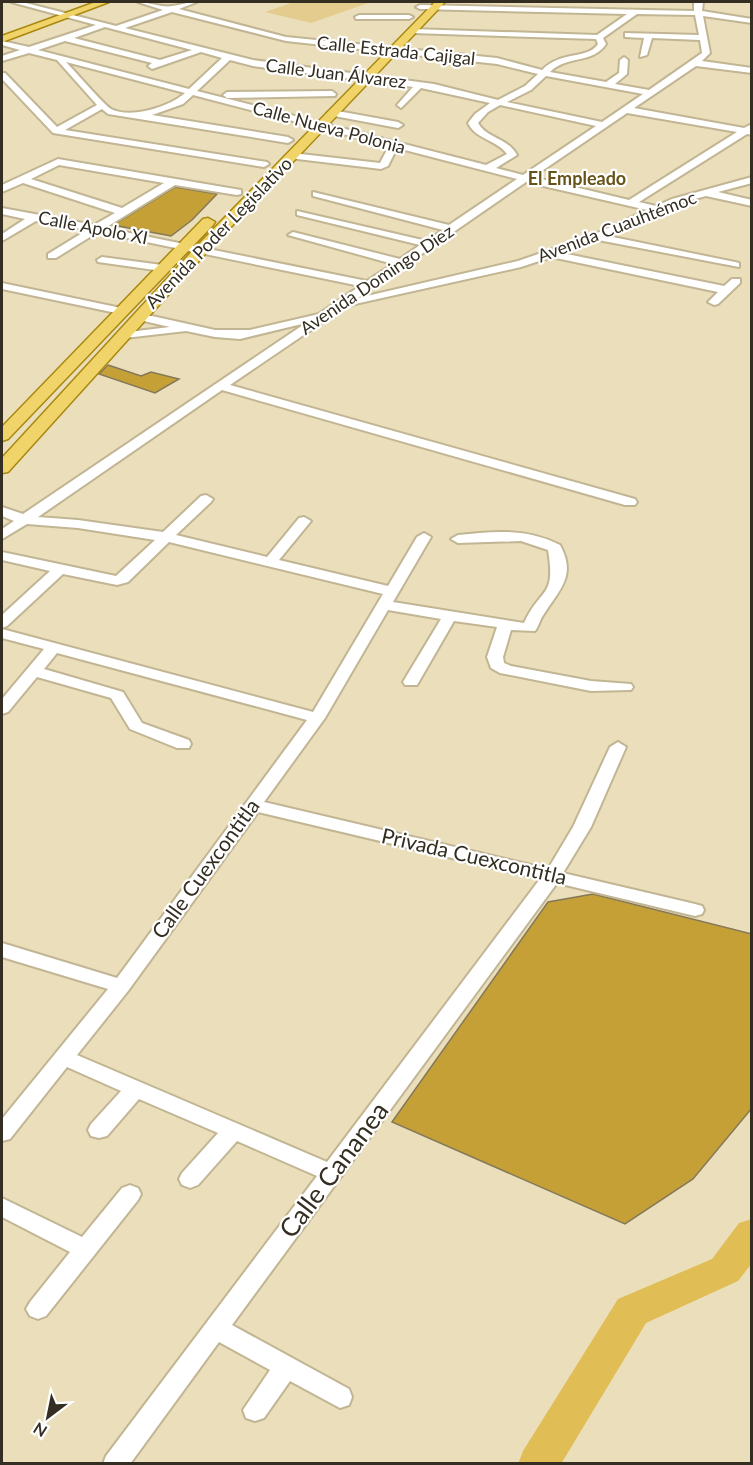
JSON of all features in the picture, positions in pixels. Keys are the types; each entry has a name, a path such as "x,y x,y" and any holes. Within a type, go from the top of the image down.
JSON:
{"main road":[{"path":"2,41 92,2"},
{"path":"2,34 104,2"},
{"name":"Avenida Poder Legislativo","path":"2,436 8,424 244,186 348,76 409,17 430,4"},
{"name":"Avenida Poder Legislativo","path":"2,468 139,316 412,31 430,4"}],"street":[{"name":"Calle Juan Álvarez","path":"15,2 228,57 267,65 419,85 606,125"},
{"name":"Calle Estrada Cajigal","path":"142,2 367,57 391,52 497,62 651,93"},
{"path":"116,28 193,2"},
{"path":"582,2 583,11"},
{"path":"621,12 622,2"},
{"path":"430,4 621,12 699,7 752,21"},
{"path":"695,63 706,53 699,7"},
{"path":"412,31 599,37 635,12"},
{"path":"360,17 409,17"},
{"path":"2,58 105,25"},
{"path":"467,44 474,33"},
{"path":"628,35 705,38"},
{"path":"562,46 568,36"},
{"path":"643,55 649,36"},
{"path":"487,169 512,155 511,150 481,133 473,123 481,113 498,102 525,90 558,60 589,55 599,50 602,44 599,37"},
{"path":"64,38 161,63"},
{"name":"Calle Nueva Polonia","path":"2,41 28,50 193,91 320,126 658,210"},
{"path":"128,75 199,50"},
{"path":"140,117 180,102 228,57"},
{"path":"61,58 61,62 108,111 276,152"},
{"path":"608,85 623,74 624,60"},
{"path":"695,63 752,71"},
{"name":"Avenida Domingo Diez","path":"2,535 695,63"},
{"path":"2,75 56,131 276,152"},
{"path":"401,105 419,85"},
{"path":"206,95 332,94"},
{"path":"519,107 533,101"},
{"path":"56,131 103,105"},
{"path":"627,110 750,130"},
{"path":"332,113 398,125"},
{"path":"631,203 750,130"},
{"path":"292,156 381,166 385,164 394,145"},
{"path":"2,189 58,162 172,182 244,186"},
{"path":"21,179 123,212"},
{"name":"Avenida Cuauhtémoc","path":"342,305 521,264 597,237 676,201 752,180"},
{"path":"52,256 172,182"},
{"path":"736,184 752,188"},
{"path":"703,193 752,203"},
{"path":"317,194 452,229"},
{"name":"Calle Apolo XI","path":"2,211 185,245 370,285"},
{"path":"301,213 428,244"},
{"path":"2,238 35,216"},
{"path":"293,235 403,263"},
{"path":"597,237 735,266"},
{"path":"550,254 732,286 714,302"},
{"path":"102,260 162,268"},
{"path":"2,286 121,311"},
{"path":"139,316 189,328 241,335 324,316"},
{"path":"120,337 189,328"},
{"path":"220,386 630,502"},
{"path":"2,555 59,570 117,581 123,579 206,499"},
{"path":"2,511 24,520 78,524 165,537 270,562 449,617 530,628 535,612 548,599 559,578 555,548 544,541 525,537 458,539"},
{"path":"270,562 304,521"},
{"name":"Calle Cuexcontitla","path":"2,1132 121,986 317,718 424,537"},
{"path":"2,623 59,570"},
{"path":"411,682 449,617"},
{"path":"505,626 495,657 496,665 506,670 591,686 625,687"},
{"path":"2,633 317,718"},
{"path":"2,709 54,647"},
{"path":"35,671 117,695 136,726 183,744"},
{"name":"Calle Cananea","path":"115,1464 553,875 582,827 618,747"},
{"name":"Privada Cuexcontitla","path":"253,805 695,909"},
{"path":"2,950 121,986"},
{"path":"63,1057 332,1173"},
{"path":"99,1130 136,1088"},
{"path":"190,1179 233,1131"},
{"path":"38,1309 130,1194"},
{"path":"2,1207 86,1250"},
{"path":"217,1329 340,1397"},
{"path":"255,1410 286,1367"}],"shaded area":[{"path":"294,2 371,2 311,23 265,12"}],"building":[{"path":"175,187 217,194 192,220 171,236 113,225"},
{"path":"108,365 141,376 151,372 179,379 155,393 99,374"},
{"path":"593,894 752,934 752,1108 693,1179 625,1224 392,1122 548,902"}],"waterway":[{"path":"538,1464 632,1311 725,1270 752,1234"}],"district":[{"name":"El Empleado","path":"577,179"}]}
